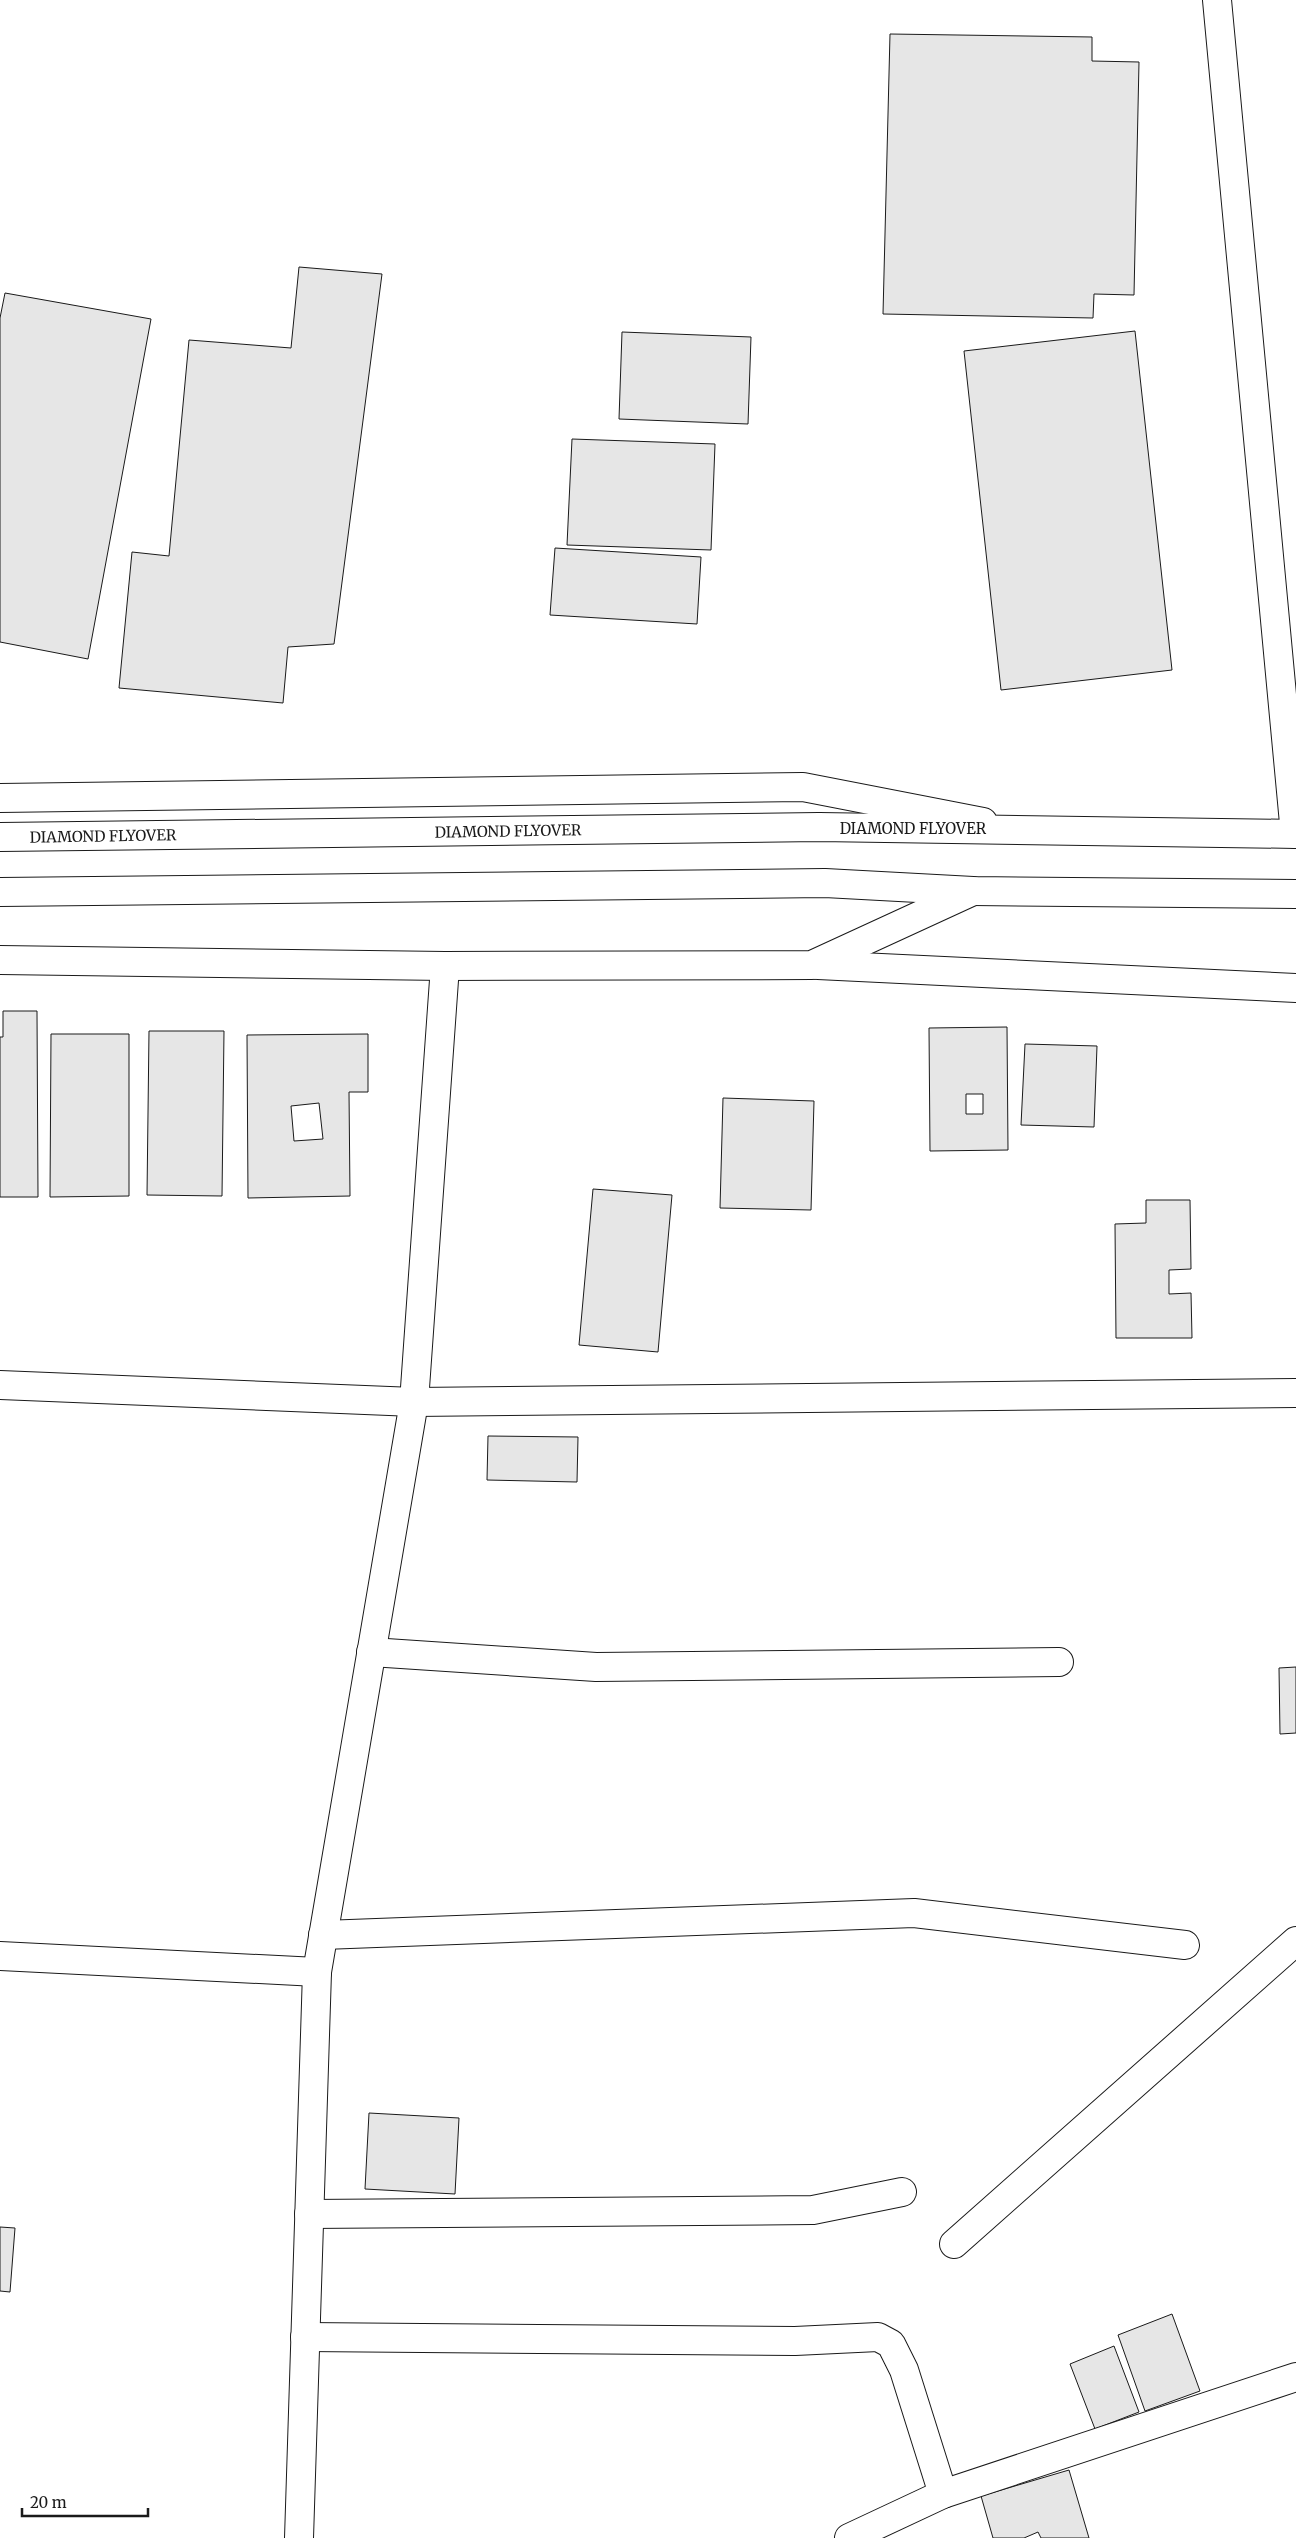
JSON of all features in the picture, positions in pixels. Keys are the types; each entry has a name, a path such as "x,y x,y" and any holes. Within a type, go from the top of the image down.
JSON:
{"main road":[{"path":"0,798 803,787 1017,829 1295,834 1217,0"},
{"name":"DIAMOND FLYOVER","path":"0,837 819,827 1017,829"},
{"path":"0,892 825,883 974,891 1296,894"},
{"path":"812,965 974,891"},
{"path":"0,960 445,966 812,965 1296,988"},
{"path":"299,2538 317,1972 414,1402 445,966"},
{"path":"0,1385 414,1402 1296,1393"},
{"path":"371,1652 596,1667 1059,1662"},
{"path":"323,1935 914,1913 1185,1945"},
{"path":"954,2244 1296,1941"},
{"path":"0,1956 317,1972"},
{"path":"309,2214 813,2210 902,2192"},
{"path":"305,2337 785,2341 878,2337 891,2344 904,2370 943,2494"},
{"path":"849,2538 943,2494 1296,2376"}],"building":[{"path":"890,34 1092,37 1092,61 1139,62 1134,295 1094,294 1093,318 883,314"},
{"path":"299,267 382,274 334,644 288,647 283,703 119,688 132,552 169,556 189,340 291,348"},
{"path":"5,293 151,319 88,659 0,642 0,318"},
{"path":"1135,331 1172,670 1001,690 964,351"},
{"path":"622,332 751,337 748,424 619,419"},
{"path":"572,439 715,444 711,550 567,545"},
{"path":"555,548 701,557 697,624 550,615"},
{"path":"3,1011 37,1011 38,1197 0,1197 0,1037 3,1037"},
{"path":"1007,1027 1008,1150 930,1151 929,1028","holes":["966,1094 983,1094 983,1114 966,1114"]},
{"path":"149,1031 224,1031 222,1196 147,1195"},
{"path":"51,1034 129,1034 129,1196 50,1197"},
{"path":"368,1034 368,1092 349,1092 350,1196 248,1198 247,1035","holes":["319,1103 323,1139 294,1141 291,1106"]},
{"path":"1025,1044 1097,1046 1094,1127 1021,1125"},
{"path":"723,1098 814,1101 811,1210 720,1208"},
{"path":"593,1189 672,1195 658,1352 579,1345"},
{"path":"1146,1200 1190,1200 1191,1269 1169,1270 1169,1294 1191,1293 1192,1338 1116,1338 1115,1224 1146,1223"},
{"path":"488,1436 578,1437 577,1482 487,1480"},
{"path":"1296,1667 1296,1733 1280,1734 1279,1668"},
{"path":"369,2113 459,2118 455,2194 365,2189"},
{"path":"0,2227 15,2228 10,2292 0,2291"},
{"path":"1172,2314 1200,2391 1145,2411 1118,2335"},
{"path":"1114,2346 1139,2412 1095,2429 1070,2364"},
{"path":"1069,2470 1089,2538 1041,2538 1038,2532 1024,2538 993,2538 981,2496"}]}
